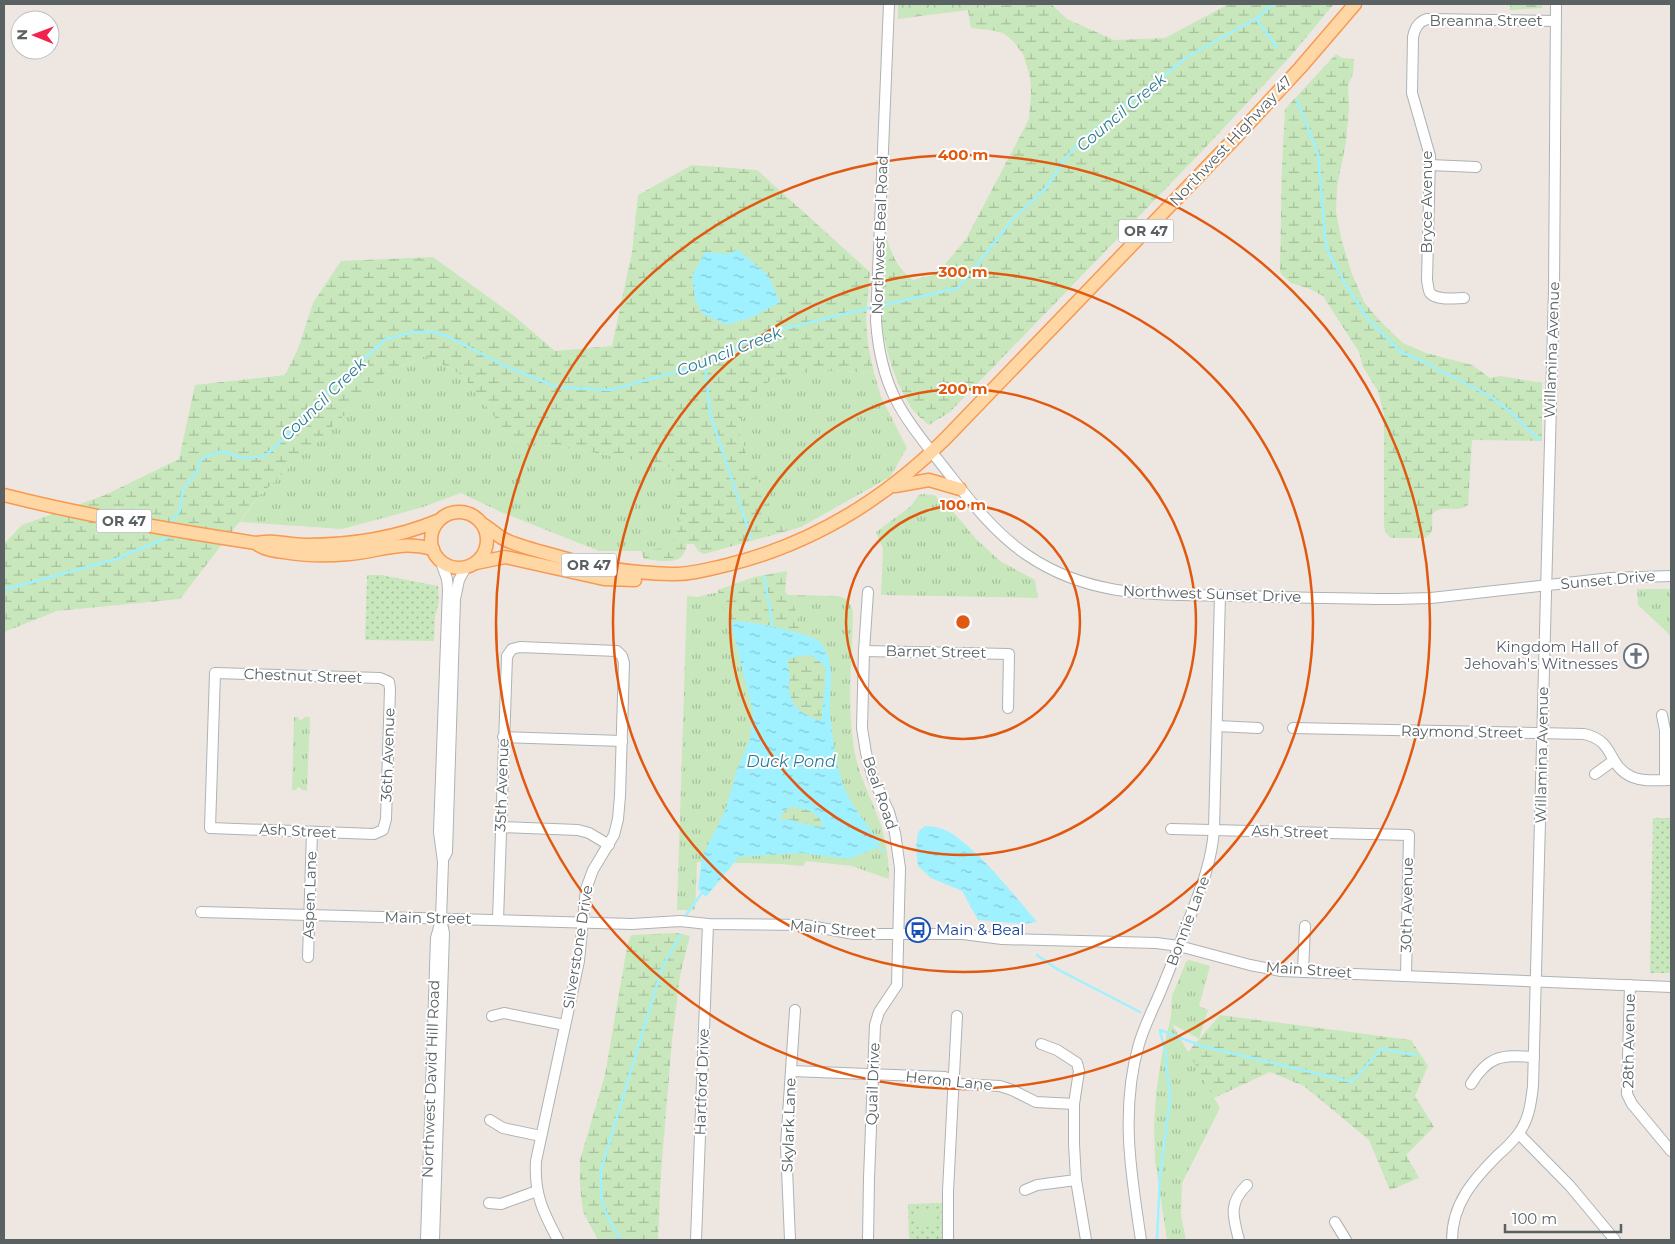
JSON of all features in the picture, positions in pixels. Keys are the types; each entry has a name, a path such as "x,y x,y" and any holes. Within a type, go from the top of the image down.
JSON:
{"main road":[{"name":"Northwest Highway 47","path":"484,525 503,539 575,562 631,572 672,574 691,573 736,563 790,544 845,518 892,486 932,452 1015,369 1236,137 1300,68 1355,4"},
{"path":"892,486 930,480 960,488"},
{"name":"OR 47","path":"4,495 162,528 256,543 265,549 295,554 349,554 403,545 416,545 432,550"},
{"path":"462,511 470,513 484,525 488,541 482,557 471,565 458,568 449,566 441,562 432,550 431,534 438,521 444,515 462,511"},
{"path":"256,543 266,541 302,545 333,545 358,542 418,529 438,521"},
{"name":"Northwest Highway 47","path":"471,565 505,557 604,579 664,579 672,574"}],"street":[{"name":"Northwest Beal Road","path":"889,4 876,321 881,361 890,388 905,416 932,452"},
{"name":"Willamina Avenue","path":"1452,1240 1455,1215 1464,1194 1476,1177 1519,1134 1529,1114 1531,1102 1534,1056 1554,290 1556,4"},
{"name":"Breanna Street","path":"1417,25 1423,21 1434,19 1555,21"},
{"name":"Bryce Avenue","path":"1417,25 1413,37 1412,93 1429,149 1427,280 1430,292 1440,298 1464,298"},
{"path":"1430,166 1476,167"},
{"name":"Northwest Sunset Drive","path":"932,452 988,523 1002,536 1027,556 1066,577 1096,587 1129,593 1397,599 1431,598 1545,585"},
{"name":"Northwest David Hill Road","path":"426,1240 436,938 441,919 443,862 439,832 448,589 447,579 441,562"},
{"name":"Northwest David Hill Road","path":"443,862 447,852 455,599 459,580 471,565"},
{"name":"Sunset Drive","path":"1545,585 1626,577 1671,576"},
{"name":"Beal Road","path":"868,592 862,728 873,778 895,833 900,868 899,933"},
{"name":"Bonnie Lane","path":"1141,1240 1132,1186 1129,1151 1129,1102 1136,1053 1143,1030 1179,946 1208,869 1213,845 1220,595"},
{"name":"35th Avenue","path":"498,920 506,659 510,651 519,647 613,650 621,654"},
{"name":"Barnet Street","path":"864,651 1009,654 1008,708"},
{"name":"Silverstone Drive","path":"558,1240 543,1212 537,1191 536,1161 578,961 586,888 591,874 609,845 616,828 620,809 624,663 621,654"},
{"name":"Chestnut Street","path":"210,828 215,674 380,678 389,682"},
{"name":"36th Avenue","path":"384,828 386,819 389,682"},
{"path":"1662,715 1665,730 1668,780"},
{"path":"1217,726 1258,728"},
{"name":"Raymond Street","path":"1293,728 1584,734 1595,736 1608,747 1619,768 1632,776 1649,780 1668,780"},
{"path":"503,737 622,741"},
{"path":"1595,774 1614,761"},
{"path":"500,827 578,830 589,833 609,845"},
{"name":"Ash Street","path":"210,828 374,834 384,828"},
{"name":"Ash Street","path":"1171,829 1409,835"},
{"name":"Aspen Lane","path":"308,957 312,832"},
{"name":"30th Avenue","path":"1406,976 1409,835"},
{"name":"Main Street","path":"201,912 632,924 680,921 708,924 805,925 854,934 963,934 1002,939 1131,941 1179,946 1268,969 1303,972 1671,987"},
{"name":"Northwest David Hill Road","path":"434,1240 444,933 441,919"},
{"name":"Hartford Drive","path":"696,1240 708,924"},
{"path":"1303,972 1305,926"},
{"name":"Quail Drive","path":"868,1240 876,1019 897,985 899,933"},
{"name":"28th Avenue","path":"1630,985 1627,1094 1632,1104 1671,1150"},
{"name":"Skylark Lane","path":"790,1240 786,1145 794,1010"},
{"path":"492,1016 504,1013 565,1026"},
{"path":"948,1240 948,1191 957,1016"},
{"path":"1041,1044 1057,1050 1077,1063 1079,1070 1074,1104 1074,1144 1076,1180 1086,1240"},
{"path":"1471,1084 1480,1070 1494,1059 1512,1056 1534,1056"},
{"name":"Heron Lane","path":"791,1071 945,1077 961,1084 1000,1086 1036,1102 1074,1104"},
{"path":"490,1120 503,1128 541,1136"},
{"path":"1519,1134 1570,1186 1615,1240"},
{"path":"1025,1190 1037,1185 1076,1180"},
{"path":"1239,1240 1233,1208 1237,1196 1247,1185"},
{"path":"490,1203 501,1204 537,1191"},
{"path":"1334,1222 1346,1240"}],"green space":[{"path":"898,4 1015,4 898,19"},
{"path":"1015,4 1051,4 1067,19 1114,40 1165,38 1229,4 1334,4 1289,58 1204,149 950,412 929,425 912,409 906,399 892,367 886,344 882,322 882,301 886,237 896,261 913,280 937,274 966,239 1029,119 1031,92 1030,77 1023,54 1013,41 1003,33 971,28 968,10"},
{"path":"1510,4 1542,4 1542,8 1510,10"},
{"path":"1336,54 1342,58 1354,59 1353,74 1348,85 1349,109 1346,142 1337,187 1336,212 1341,238 1352,274 1364,302 1403,343 1426,353 1472,365 1490,378 1500,376 1542,383 1542,441 1472,440 1468,505 1459,509 1440,509 1432,514 1430,534 1424,538 1391,538 1386,533 1384,527 1384,414 1378,391 1363,367 1359,352 1323,296 1310,289 1291,283 1280,271 1285,109"},
{"path":"692,165 757,170 870,272 866,318 868,345 874,373 829,370 787,375 768,382 753,395 742,412 739,431 746,453 773,513 787,531 704,554 698,551 694,544 687,544 681,557 672,561 644,559 641,551 670,547 681,521 671,467 581,450 513,441 462,375 426,356 385,373 354,406 260,495 180,599 57,611 4,632 4,544 22,525 105,495 179,459 195,385 285,375 298,349 313,303 341,261 433,257 513,315 555,351 612,346 632,252 638,195"},
{"path":"426,356 462,375 513,441 581,450 671,467 681,521 670,547 641,551 599,551 501,512 461,493 420,508 342,529 240,522 260,495 354,406 385,373"},
{"path":"829,370 874,373 881,397 907,448 890,477 801,527 787,531 773,513 746,453 739,431 742,412 753,395 768,382 787,375"},
{"path":"919,495 934,495 951,509 976,539 1000,561 1035,580 1038,598 881,595 883,549 876,532 910,507"},
{"path":"787,571 785,592 796,611 798,633 755,622 731,623 720,602 718,590 754,577"},
{"path":"367,575 381,575 438,586 439,601 435,617 434,641 365,640"},
{"path":"1637,589 1671,589 1671,639 1669,634 1638,605"},
{"path":"714,593 836,596 846,599 850,604 853,614 850,705 853,741 858,766 884,837 889,879 852,866 806,861 803,866 697,862 695,910 677,910 687,596 697,597"},
{"path":"811,655 825,666 823,720 805,714 795,705 790,694 788,660 797,656"},
{"path":"294,717 298,717 300,721 305,717 310,717 307,791 298,787 296,790 292,790"},
{"path":"791,807 814,812 823,825 821,827 792,820 780,820 783,812"},
{"path":"1653,818 1671,818 1671,973 1650,973"},
{"path":"677,933 690,936 680,975 672,1041 661,1172 658,1240 598,1240 583,1212 580,1160 605,1075 627,947 631,935"},
{"path":"1189,960 1210,966 1199,1006 1208,1010 1199,1039 1172,1024 1220,1108 1182,1183 1181,1215 1186,1240 1167,1240 1155,1160 1156,1093 1162,1054 1171,1017 1172,996 1186,962"},
{"path":"1220,1015 1411,1040 1428,1066 1415,1096 1434,1127 1406,1155 1419,1178 1390,1190 1369,1140 1304,1086 1270,1072 1214,1098 1188,1052"},
{"path":"943,1203 942,1240 909,1240 908,1204"},
{"path":"915,1211 937,1211 937,1227 916,1227"}],"water":[{"path":"738,250 768,275 780,302 753,317 727,325 703,314 695,300 692,276 705,252 727,254"},
{"name":"Duck Pond","path":"738,621 782,629 807,635 821,643 826,652 831,671 830,711 834,748 840,775 853,804 880,842 876,848 849,859 801,853 739,857 706,897 698,889 702,857 725,811 736,773 750,739 753,712 731,623","holes":["811,655 825,666 822,720 810,717 800,710 795,705 790,694 788,660 797,656","791,807 814,813 823,825 821,827 792,820 780,820 783,812"]},
{"path":"925,826 948,831 966,844 998,876 1037,922 1023,924 978,920 962,891 931,878 918,866 916,848 918,832"}],"waterway":[{"name":"Council Creek","path":"879,306 958,288 1013,219 1047,187 1064,160 1080,142 1130,101 1141,96 1185,58 1259,17 1273,4"},
{"path":"1256,19 1277,47"},
{"path":"1297,100 1318,154 1326,247 1344,282 1367,318 1401,352 1490,396 1513,414 1539,440"},
{"name":"Council Creek","path":"171,522 180,510 183,489 197,472 199,463 203,458 218,452 228,453 241,458 265,456 295,428 330,389 386,339 413,332 432,332 447,336 503,365 557,387 610,390 705,364 770,332 873,307"},
{"path":"705,364 710,413 751,538"},
{"name":"Council Creek","path":"4,590 116,559 169,537"},
{"path":"764,576 773,629"},
{"path":"874,845 884,850"},
{"path":"686,915 704,890"},
{"path":"621,1240 610,1222 604,1207 601,1191 601,1170 662,968 680,935"},
{"path":"1037,955 1057,969 1140,1012"},
{"path":"1160,1030 1202,1046 1352,1082 1381,1049 1416,1055"},
{"path":"1157,1240 1160,1177 1170,1099 1165,1050 1160,1031"}],"place":[{"name":"Kingdom Hall of Jehovah's Witnesses","path":"1636,656"},
{"name":"Main & Beal","path":"918,930"}]}
